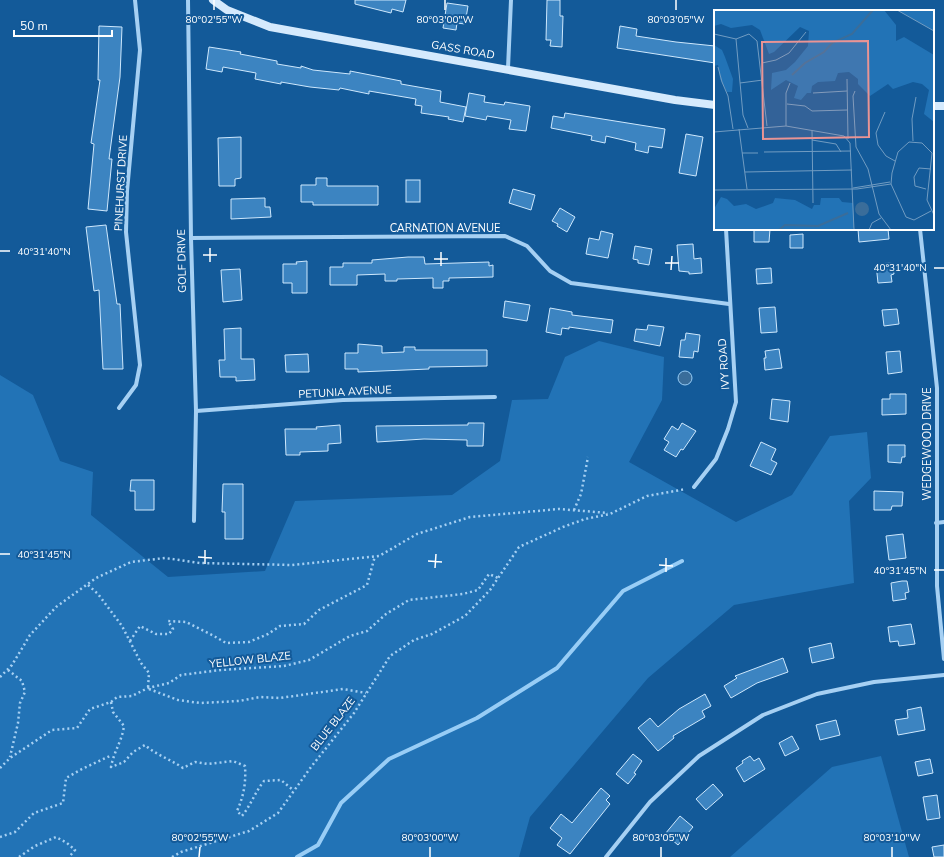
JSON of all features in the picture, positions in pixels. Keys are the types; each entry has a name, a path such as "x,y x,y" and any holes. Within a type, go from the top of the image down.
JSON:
{"street":[{"name":"PINEHURST DRIVE","path":"119,408 136,385 140,365 126,232 127,191 140,50 135,0"},
{"name":"GOLF DRIVE","path":"188,0 191,238 196,411 194,521"},
{"name":"GASS ROAD","path":"212,0 227,10 270,27 508,68 675,100 714,105"},
{"path":"508,68 511,0"},
{"name":"IVY ROAD","path":"694,487 716,460 728,429 736,402 729,304 726,230"},
{"name":"WEDGEWOOD DRIVE","path":"920,230 937,388 937,586 944,659"},
{"name":"CARNATION AVENUE","path":"191,238 505,236 527,246 550,270 572,283 729,304"},
{"name":"PETUNIA AVENUE","path":"196,411 343,400 495,397"},
{"path":"936,523 944,522"},
{"path":"606,857 650,802 698,756 763,715 817,694 874,682 944,675"}],"path":[{"path":"574,510 581,494 588,457"},
{"path":"366,693 390,656 414,640 432,634 465,616 490,590 520,547 563,527 585,519 610,514 647,496 694,487"},
{"path":"0,677 8,670 30,635 51,613 96,578 131,562 165,558 200,563 292,565 379,556 417,534 470,517 520,512 574,510 610,514"},
{"path":"130,641 140,626 156,634 169,634 173,629 168,621 186,622 214,636 226,644 249,642 268,634 280,626 304,624 319,610 367,585 374,556"},
{"name":"YELLOW BLAZE","path":"148,688 169,684 181,675 221,670 284,666 309,660 350,636 367,631 386,614 409,600 463,594 478,590 489,574 498,578"},
{"path":"0,768 10,758 52,730 77,728 90,709 111,702 117,697 132,696 148,688 149,673 141,663 130,641 104,601 88,584"},
{"path":"8,670 22,681 25,692 20,703 18,723 10,758"},
{"name":"BLUE BLAZE","path":"148,688 178,700 200,702 280,698 343,689 366,693 354,713 293,790 278,813 249,831 181,852 172,857"},
{"path":"111,702 113,712 124,726 122,738 113,755 111,767 124,762 133,752 145,745 156,754 166,757 183,768 195,762 208,764 233,761 244,766 246,781 242,799 237,811 242,816 249,808 254,793 264,781 281,780 293,790"},
{"path":"0,837 16,832 34,813 62,803 66,778 113,755"},
{"path":"20,857 35,846 56,837 68,843 74,850 69,857"}],"shaded area":[{"path":"599,341 664,357 662,400 629,462 736,522 792,495 830,436 867,432 871,478 849,501 854,583 734,605 648,678 530,817 519,857 0,857 0,375 33,395 60,461 93,472 91,515 168,577 265,571 295,501 452,495 500,461 512,400 548,399 565,357"},
{"path":"682,371 688,371 692,375 692,381 688,385 682,385 678,381 678,375"},
{"path":"881,756 909,857 730,857 832,767"}],"building":[{"path":"355,0 406,0 403,12 392,9 391,13 355,4"},
{"path":"547,0 560,0 560,16 563,16 562,47 550,46 551,40 546,40"},
{"path":"447,3 468,6 465,24 457,23 456,30 443,28"},
{"path":"99,26 122,27 120,77 109,159 112,159 107,211 88,209 94,144 91,143 100,80 98,80"},
{"path":"620,26 637,29 636,36 714,46 714,63 617,48"},
{"path":"209,47 241,52 240,54 277,61 277,64 301,68 301,66 313,70 350,74 350,71 401,81 401,84 441,91 440,102 466,107 463,122 448,119 449,117 421,113 422,106 415,105 416,99 369,91 369,94 340,88 339,90 281,82 281,84 255,79 256,73 223,67 222,72 206,69"},
{"path":"469,93 485,96 484,102 504,105 505,102 530,106 526,131 509,129 511,120 487,116 486,120 465,116"},
{"path":"565,113 665,129 662,148 649,146 648,153 635,150 636,143 606,136 605,143 591,140 592,136 551,128 553,116 564,118"},
{"path":"686,134 703,137 696,176 679,173"},
{"path":"241,137 241,178 235,179 235,186 219,186 218,138"},
{"path":"316,178 327,178 327,186 378,186 378,205 313,205 313,202 301,202 301,185 316,185"},
{"path":"406,180 420,180 420,202 406,202"},
{"path":"513,189 535,195 531,210 509,203"},
{"path":"265,198 265,207 270,207 271,217 231,219 231,199"},
{"path":"560,208 575,217 567,232 552,221"},
{"path":"106,225 117,304 120,304 123,369 103,369 99,290 94,291 86,227"},
{"path":"754,230 770,230 769,242 754,242"},
{"path":"858,230 888,230 889,239 859,242"},
{"path":"601,231 613,234 608,258 586,254 589,238 599,240"},
{"path":"803,234 803,248 790,248 790,235"},
{"path":"693,244 694,259 701,258 702,273 689,274 689,272 679,271 677,245"},
{"path":"635,246 652,249 649,265 638,263 638,260 633,259"},
{"path":"424,257 425,264 489,262 489,266 493,265 493,277 449,278 449,281 443,281 443,288 433,288 433,278 397,279 397,281 385,281 385,274 357,275 357,285 330,285 330,267 343,267 343,263 372,263 372,260"},
{"path":"307,261 307,293 292,293 292,283 283,283 283,264 297,264 296,262"},
{"path":"892,263 894,274 891,275 892,282 878,283 876,264"},
{"path":"771,268 772,283 757,284 756,269"},
{"path":"240,269 242,300 223,302 221,270"},
{"path":"505,301 530,305 527,321 503,317"},
{"path":"775,307 777,332 761,333 759,308"},
{"path":"550,308 572,312 572,315 613,320 611,333 569,327 569,329 562,328 561,335 546,332"},
{"path":"897,309 899,324 884,326 882,310"},
{"path":"648,325 664,327 660,346 634,341 636,329 647,330"},
{"path":"241,328 241,359 254,359 255,380 236,381 236,377 220,377 219,360 225,360 224,329"},
{"path":"686,333 700,335 698,352 694,351 693,358 679,357 681,340 685,340"},
{"path":"358,344 382,346 382,353 404,352 404,347 415,347 415,350 487,350 487,366 429,367 429,369 358,372 358,369 345,369 345,353 358,353"},
{"path":"779,349 782,368 765,370 765,351"},
{"path":"900,351 902,372 888,374 886,352"},
{"path":"308,354 309,372 286,372 285,355"},
{"path":"890,394 906,394 906,414 882,415 882,399 890,399"},
{"path":"772,399 790,401 788,422 770,419"},
{"path":"468,423 484,423 483,446 467,446 467,440 424,439 377,442 376,426 468,425"},
{"path":"682,423 696,431 683,450 681,449 676,457 664,450 669,442 664,439 672,426 678,430"},
{"path":"340,425 341,443 328,444 328,451 300,452 300,455 286,455 285,429 317,429 316,427"},
{"path":"761,442 776,449 771,460 777,463 771,475 750,466"},
{"path":"888,445 905,445 905,457 902,457 901,463 888,462"},
{"path":"131,480 154,480 154,510 135,510 135,491 130,491"},
{"path":"223,484 243,484 243,539 225,539 225,512 222,512"},
{"path":"874,491 903,492 902,506 892,506 891,510 874,510"},
{"path":"903,534 906,558 889,560 886,536"},
{"path":"907,581 909,592 905,593 906,599 893,601 891,583"},
{"path":"911,624 915,644 899,646 898,641 890,642 888,627"},
{"path":"831,643 834,658 812,663 809,648"},
{"path":"783,658 788,672 757,683 731,698 724,686 737,678 735,676"},
{"path":"705,694 711,706 702,711 705,717 673,736 674,738 658,751 638,728 650,718 658,727 679,709"},
{"path":"921,707 925,730 898,735 895,720 908,718 907,710"},
{"path":"836,720 840,735 820,740 816,725"},
{"path":"792,736 799,749 785,756 779,743"},
{"path":"633,754 642,761 634,773 636,774 628,784 616,774"},
{"path":"750,756 754,761 759,758 765,769 744,782 736,768 743,763 742,761"},
{"path":"930,759 933,773 918,776 915,762"},
{"path":"713,784 723,795 706,810 696,799"},
{"path":"601,788 610,796 606,800 610,804 570,854 557,845 562,838 550,828 561,814 572,823"},
{"path":"937,795 940,818 927,820 923,797"},
{"path":"680,816 693,827 678,845 665,834"},
{"path":"944,845 944,857 934,857 932,847"}],"waterway":[{"path":"297,857 318,845 341,803 389,759 477,718 557,668 623,591 682,561"}]}
